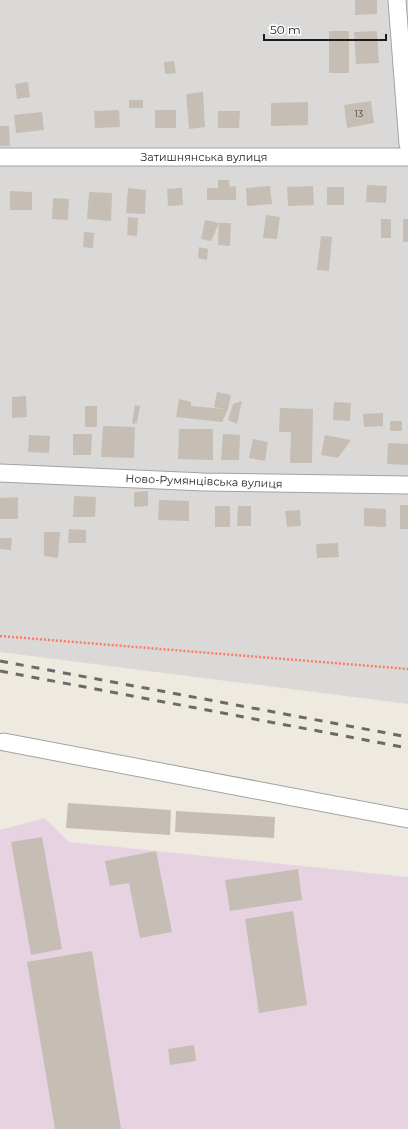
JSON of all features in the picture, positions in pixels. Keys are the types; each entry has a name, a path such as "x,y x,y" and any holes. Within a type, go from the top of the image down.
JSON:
{"street":[{"path":"397,0 408,144"},
{"name":"Затишнянська вулиця","path":"0,156 408,157"},
{"name":"Ново-Румянцівська вулиця","path":"0,473 204,482 408,485"},
{"path":"4,742 408,819"}],"path":[{"path":"0,636 408,669"}],"shaded area":[{"path":"0,0 408,0 408,704 0,652"},
{"path":"45,818 69,842 408,877 408,1129 0,1129 0,830"}],"building":[{"path":"355,0 377,0 377,14 355,15"},
{"path":"329,31 349,31 349,73 329,73"},
{"path":"377,31 379,63 356,64 354,32"},
{"path":"174,61 176,73 165,74 164,62"},
{"path":"28,82 30,97 17,99 15,84"},
{"path":"203,92 205,127 189,129 186,94"},
{"path":"129,100 143,100 143,108 129,108"},
{"path":"371,101 374,123 347,128 344,105"},
{"path":"308,102 308,125 271,126 271,103"},
{"path":"119,110 120,127 95,128 94,111"},
{"path":"155,110 176,110 176,128 155,128"},
{"path":"218,111 240,111 239,128 218,128"},
{"path":"42,112 44,130 16,133 14,115"},
{"path":"0,126 9,126 10,146 0,146"},
{"path":"218,180 229,180 230,187 236,186 236,200 207,200 207,188 218,188"},
{"path":"367,185 387,186 386,203 366,202"},
{"path":"270,186 272,204 247,206 246,188"},
{"path":"313,186 314,205 288,206 287,187"},
{"path":"327,187 344,187 344,205 327,205"},
{"path":"128,188 146,190 145,214 126,213"},
{"path":"182,188 183,205 168,206 167,189"},
{"path":"10,191 32,192 32,210 10,210"},
{"path":"89,192 112,193 111,221 87,219"},
{"path":"53,198 69,199 68,220 52,219"},
{"path":"266,215 280,217 277,239 263,238"},
{"path":"128,217 138,218 137,236 127,235"},
{"path":"381,219 391,219 391,238 381,238"},
{"path":"403,219 408,219 408,242 403,242"},
{"path":"205,220 219,223 211,241 201,239"},
{"path":"219,223 231,223 230,246 218,245"},
{"path":"84,232 94,233 93,248 83,247"},
{"path":"321,236 332,237 329,271 317,270"},
{"path":"199,247 208,249 207,260 198,258"},
{"path":"217,392 231,395 228,409 222,422 176,417 179,399 191,402 191,406 225,409 214,407"},
{"path":"26,396 27,417 12,418 12,397"},
{"path":"242,401 237,424 228,420 233,404"},
{"path":"334,402 351,403 350,421 333,420"},
{"path":"135,405 140,406 137,423 132,424"},
{"path":"85,406 97,406 97,427 85,427"},
{"path":"280,408 313,409 312,463 290,463 291,432 279,432"},
{"path":"383,413 383,426 364,427 363,414"},
{"path":"390,421 402,421 402,431 390,431"},
{"path":"103,426 135,427 134,458 101,457"},
{"path":"179,429 213,429 213,460 178,459"},
{"path":"73,434 92,434 91,455 73,455"},
{"path":"223,434 240,435 239,460 221,460"},
{"path":"29,435 50,436 49,453 28,452"},
{"path":"325,435 351,440 338,458 321,455"},
{"path":"253,439 268,442 265,461 249,458"},
{"path":"388,443 408,444 408,465 387,464"},
{"path":"148,491 148,506 134,507 134,492"},
{"path":"74,496 96,497 95,517 73,517"},
{"path":"18,497 18,519 0,519 0,498"},
{"path":"159,500 189,501 189,521 158,520"},
{"path":"400,505 408,505 408,529 400,529"},
{"path":"215,506 230,506 230,527 215,527"},
{"path":"238,506 251,506 251,526 237,526"},
{"path":"364,508 386,509 386,527 364,526"},
{"path":"300,510 301,526 287,527 285,511"},
{"path":"69,529 86,530 86,543 68,543"},
{"path":"44,532 60,532 58,558 44,556"},
{"path":"0,538 12,538 11,550 0,549"},
{"path":"338,543 339,557 317,558 316,544"},
{"path":"68,803 171,810 170,835 66,828"},
{"path":"176,811 275,817 274,838 175,832"},
{"path":"42,837 62,949 31,955 11,842"},
{"path":"156,851 172,932 140,938 129,883 110,886 105,861"},
{"path":"298,869 302,900 230,911 225,880"},
{"path":"293,911 307,1005 259,1013 245,919"},
{"path":"92,951 121,1129 55,1129 27,962"},
{"path":"194,1045 196,1061 170,1065 168,1049"}],"railway":[{"path":"0,661 408,737"},
{"path":"0,671 408,748"}]}
